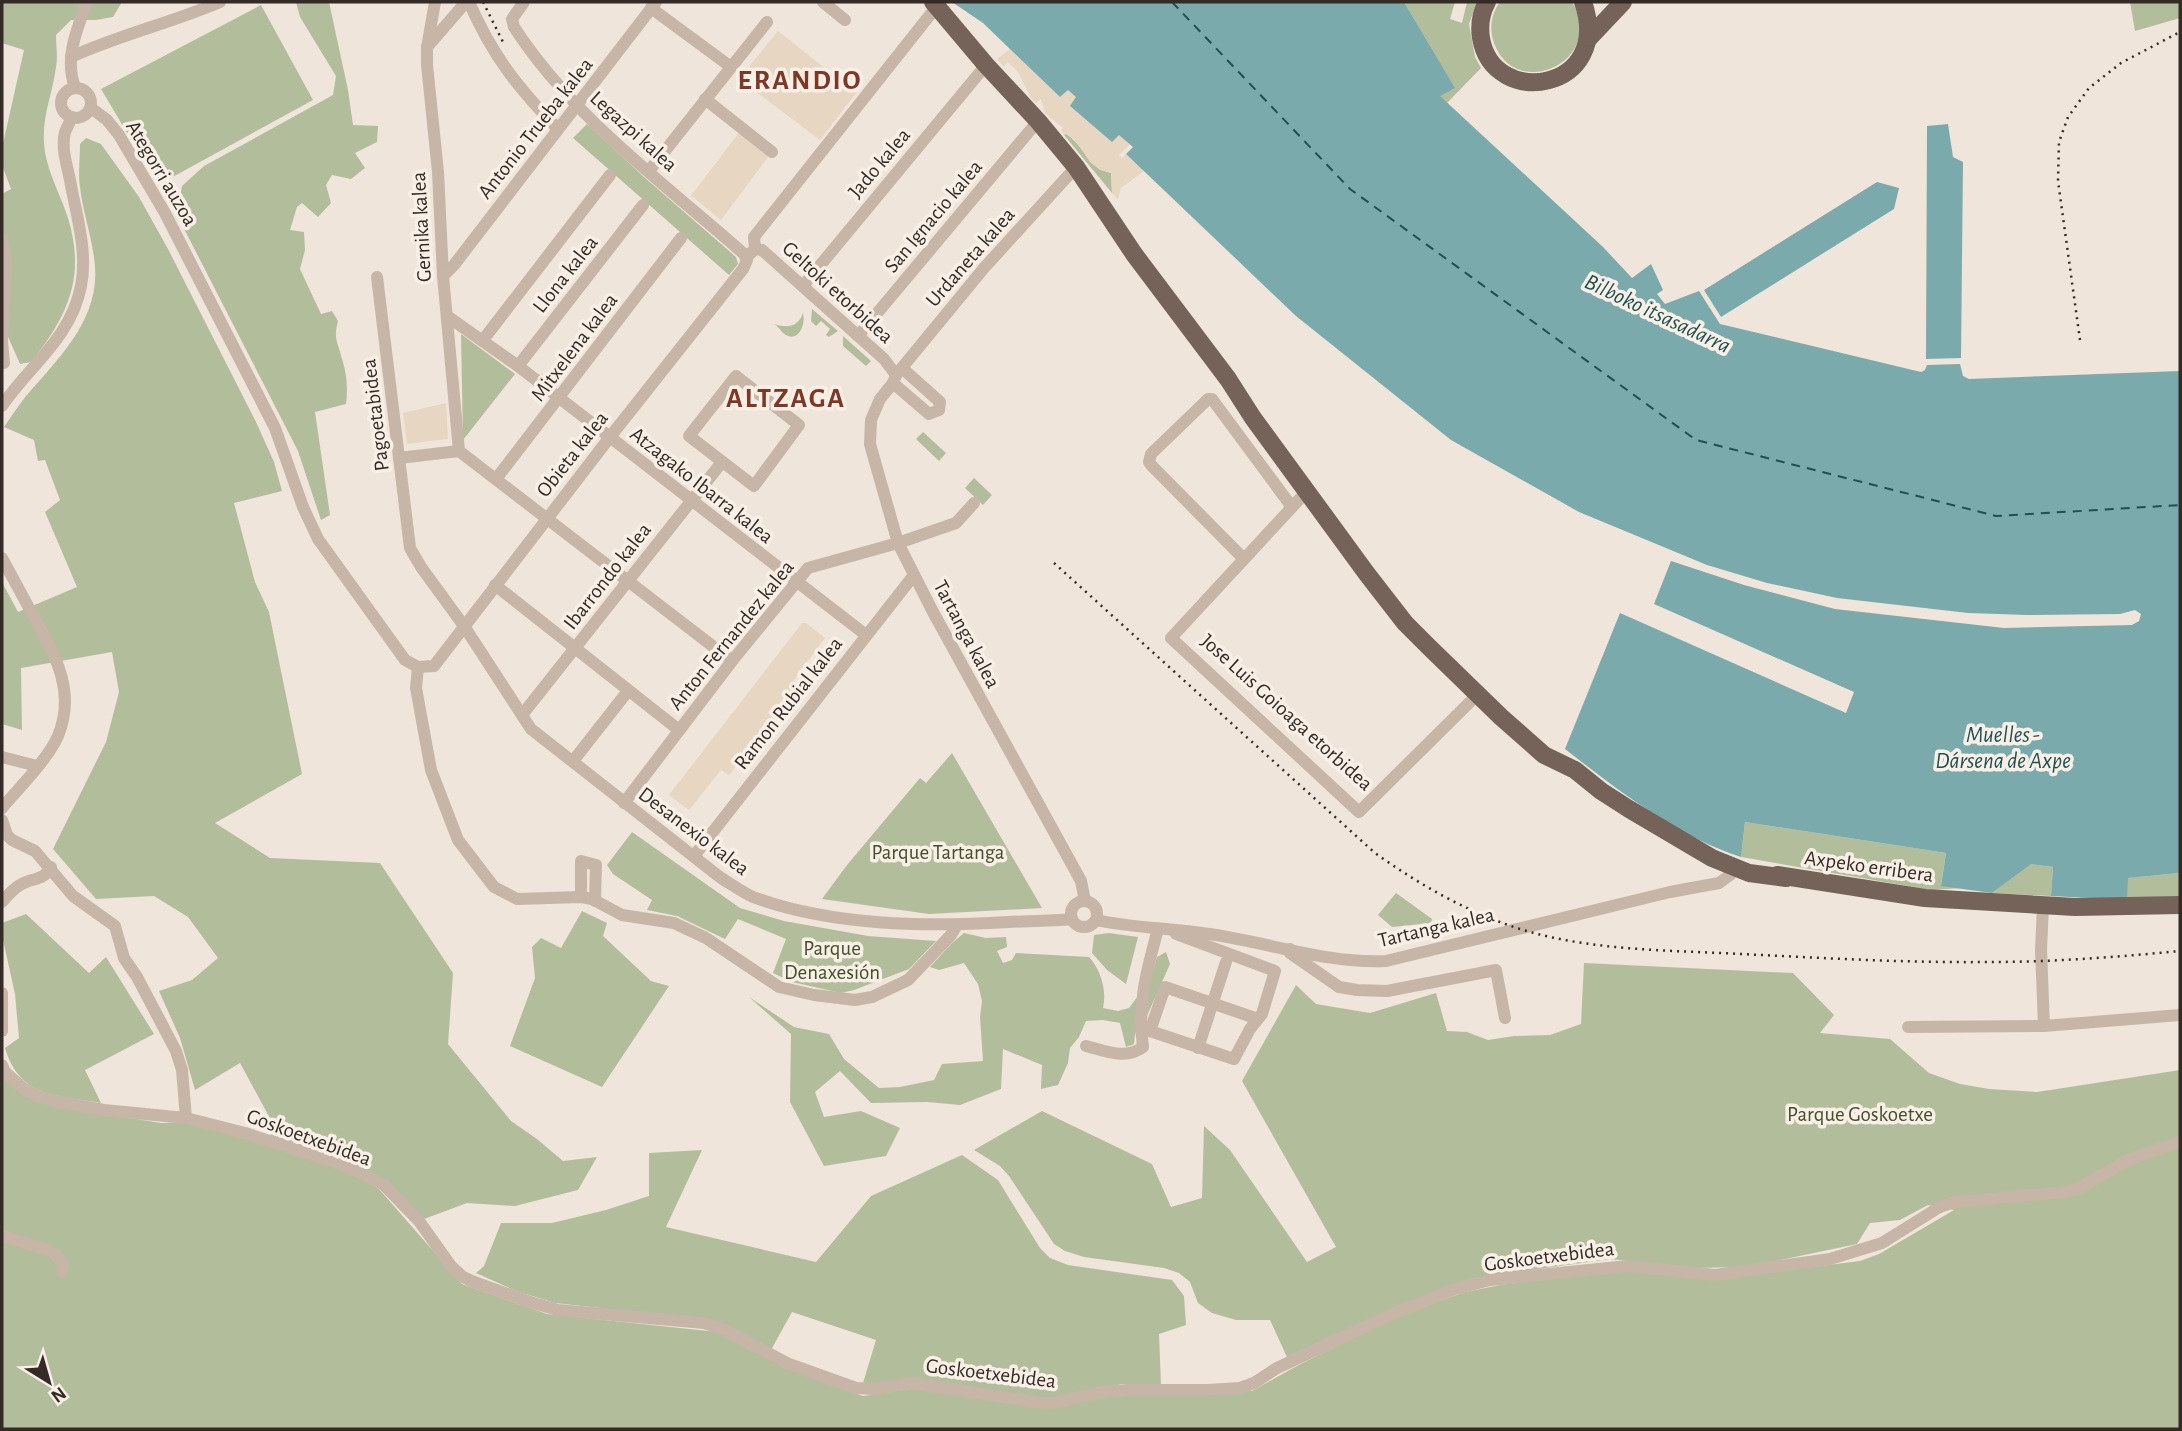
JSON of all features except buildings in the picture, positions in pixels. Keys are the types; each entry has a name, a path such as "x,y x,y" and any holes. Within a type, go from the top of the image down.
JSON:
{"main road":[{"path":"1487,2 1479,28 1482,46 1491,62 1504,74 1520,81 1538,83 1556,79 1571,69 1582,55 1589,38 1623,2"},
{"path":"1583,2 1589,19 1589,38"},
{"path":"934,7 1038,121 1076,167 1134,254 1405,622 1522,737 1544,755 1575,770 1601,791 1695,846 1704,854 1749,873 1786,878"},
{"name":"Axpeko erribera","path":"1695,846 1786,878 1925,898 2120,908 2180,905"}],"street":[{"path":"74,81 89,93 92,103 85,115 72,117 63,111 61,101 74,81 75,35 87,2"},
{"path":"76,55 219,2"},
{"name":"Gernika kalea","path":"435,2 427,48 459,451"},
{"path":"427,48 468,2 511,78 558,129"},
{"name":"Legazpi kalea","path":"524,2 512,19 514,27 531,54 576,105 649,171 750,252"},
{"path":"822,2 845,20"},
{"path":"653,5 731,67"},
{"name":"Antonio Trueba kalea","path":"443,276 653,5"},
{"name":"Obieta kalea","path":"418,667 434,666 610,436 743,269 754,237 934,7"},
{"path":"649,171 767,22"},
{"name":"Jado kalea","path":"803,286 986,65"},
{"path":"705,99 772,152"},
{"name":"Ategorri auzoa","path":"91,108 107,120 119,135 160,203 275,428 303,507 318,539 405,660 418,667"},
{"path":"2,406 59,338 70,318 81,287 81,235 64,150 65,133 72,117"},
{"name":"San Ignacio kalea","path":"858,336 1038,121"},
{"name":"Urdaneta kalea","path":"897,375 984,268 1076,167"},
{"path":"483,340 610,175"},
{"name":"Llona kalea","path":"518,366 643,205"},
{"name":"Mitxelena kalea","path":"496,479 681,238"},
{"path":"2,239 6,264 3,360 18,384"},
{"name":"Geltoki etorbidea","path":"750,252 762,250 884,359 897,375"},
{"name":"Pagoetabidea","path":"377,277 410,548"},
{"name":"Atzagako Ibarra kalea","path":"447,316 610,436 866,635"},
{"name":"Tartanga kalea","path":"897,375 880,399 871,419 870,444 898,543 1081,881 1085,901"},
{"path":"736,376 799,425 754,486 722,462 689,436 736,376"},
{"path":"1244,559 1151,466 1149,458 1208,399 1212,399 1292,507"},
{"path":"400,458 459,451 732,661"},
{"name":"Ibarrondo kalea","path":"522,715 722,462"},
{"name":"Jose Luis Goioaga etorbidea","path":"1307,491 1171,638 1359,812 1478,694"},
{"name":"Anton Fernandez kalea","path":"624,803 732,661 808,568 898,543 956,523 974,503"},
{"name":"Desanexio kalea","path":"410,548 531,729 721,878 750,895 774,904 835,917 894,923 957,925 1072,919"},
{"path":"2,558 59,663 64,684 65,710 50,751 2,808"},
{"name":"Ramon Rubial kalea","path":"694,856 914,575"},
{"path":"495,585 679,730"},
{"path":"418,667 416,688 430,769 458,840 494,887 517,899 581,897 622,915 674,923 706,938 779,987 855,1000 872,997 908,980 951,935 957,925"},
{"path":"573,761 628,691"},
{"path":"2,757 37,766"},
{"path":"2,821 12,840 35,851 73,896 115,926 124,958 176,1051 182,1070 186,1118"},
{"path":"581,897 581,861 596,865 595,901"},
{"path":"2,902 16,887 42,877 51,867"},
{"name":"Tartanga kalea","path":"1096,920 1208,933 1347,960 1386,961 1657,895 1719,883 1735,868"},
{"path":"1085,901 1096,908 1097,912 1096,920 1085,927 1077,925 1072,919 1074,906 1085,901"},
{"path":"2043,905 2041,938 2044,1026"},
{"path":"1086,1046 1127,1055 1136,1053 1143,1047 1139,1023 1141,1001 1164,930 1275,971 1262,1014 1258,1019 1250,1029 1234,1059 1150,1031 1165,987 1258,1019"},
{"path":"1290,949 1290,953 1339,987 1357,990 1387,991 1496,970 1505,1018"},
{"path":"1198,1048 1226,962"},
{"path":"2,993 2,1031"},
{"path":"1908,1027 2044,1026 2180,1015"},
{"name":"Goskoetxebidea","path":"2,1065 23,1088 54,1101 104,1110 186,1118 235,1130 343,1165 384,1185 419,1221 451,1266 463,1277 533,1303 558,1310 704,1323 723,1329 789,1364 856,1388 873,1389 911,1383 1042,1403 1101,1392 1240,1388 1390,1315 1455,1289 1490,1280 1628,1266 1715,1275 1830,1259 1882,1242 1938,1208 1954,1202 2078,1189 2130,1159 2180,1142"},
{"path":"2,1236 55,1254 63,1264 62,1272"}],"green space":[{"path":"2,2 122,2 113,17 71,20 56,35 57,63 45,119 44,140 49,169 73,239 74,277 64,312 55,328 31,362 20,364 2,323 2,194 11,189 2,165 2,148 24,50 2,43"},
{"path":"296,2 329,2 353,125 378,126 377,142 355,153 365,168 351,179 332,175 326,185 331,203 318,217 302,203 297,207 290,230 304,232 305,250 300,269 321,314 332,311 338,321 336,336 347,382 346,404 315,412 330,515 321,520 298,451 177,215 182,186 204,166 333,95 336,76 300,17"},
{"path":"1404,2 1455,2 1450,19 1462,23 1467,2 1477,2 1469,24 1475,57 1481,68 1447,103 1439,96 1454,87"},
{"path":"1500,2 1572,2 1580,23 1578,42 1568,57 1554,67 1537,72 1520,70 1505,61 1494,43 1492,22"},
{"path":"2130,2 2180,2 2180,18 2135,31"},
{"path":"261,5 313,100 158,185 101,89"},
{"path":"587,124 736,257 738,264 729,275 573,138"},
{"path":"1065,133 1091,161 1111,173 1112,193 1064,135"},
{"path":"86,138 101,144 139,197 168,249 256,422 274,462 282,491 234,503 255,582 269,612 302,774 215,823 270,858 380,863 453,973 448,1044 511,1121 563,1161 597,1157 578,1190 515,1206 467,1203 424,1219 395,1190 271,1137 272,1122 240,1063 195,1090 180,1038 159,991 192,980 218,958 188,917 154,896 96,899 53,849 106,742 119,692 112,652 21,668 22,730 2,724 2,582 18,612 77,587 45,512 60,500 45,460 38,461 34,440 4,427 74,338 90,304 95,267 79,177 80,144"},
{"path":"812,309 838,331 829,337 826,335 830,329 821,321 816,326 811,321"},
{"path":"803,313 802,328 793,337 783,333 774,324 791,326 798,322"},
{"path":"461,334 515,374 463,440"},
{"path":"843,336 871,361 866,366 843,346"},
{"path":"923,432 946,453 939,461 916,439"},
{"path":"974,478 992,495 983,505 965,488"},
{"name":"Parque Tartanga","path":"952,753 1042,908 929,914 822,899 920,778 926,783"},
{"path":"1745,822 1946,853 1941,885 1963,888 1931,890 1741,857"},
{"name":"Parque Denaxesión","path":"632,832 740,908 784,921 868,936 936,941 909,969 854,990 841,993 792,982 773,973 786,939 738,919 725,939 677,916 647,910 652,900 613,874 607,865"},
{"path":"2030,864 2053,867 2051,896 1992,893"},
{"path":"2180,873 2180,896 2127,900 2127,878"},
{"path":"1396,893 1432,919 1431,923 1392,927 1378,915"},
{"path":"582,911 607,923 603,936 651,981 669,986 602,1087 510,1046 535,978 532,947 541,938 561,948"},
{"path":"26,914 89,973 106,957 154,1034 85,1070 101,1103 55,1095 30,1085 20,1077 5,1048 19,1038 15,994 2,935 2,923"},
{"path":"964,933 986,938 1006,937 1007,947 997,951 1003,963 1012,960 1016,953 1089,957 1102,981 1103,1008 1118,1011 1129,1008 1150,980 1157,957 1166,952 1170,964 1146,1018 1135,1034 1134,1044 1126,1047 1120,1023 1086,1021 1079,1037 1070,1048 1068,1063 1058,1085 1041,1089 1042,1065 1003,1049 1001,1089 960,1105 927,1102 871,1103 840,1071 815,1092 824,1117 861,1111 900,1128 886,1156 824,1166 790,1102 791,1034 749,997 794,1027 829,1034 844,1059 879,1088 934,1080 942,1064 983,1061 980,1017 982,1001 978,984 964,963 939,970 930,967"},
{"path":"1109,933 1138,937 1126,984 1107,970 1092,953 1094,935"},
{"name":"Parque Goskoetxe","path":"1584,963 1793,973 1834,1015 1820,1033 1890,1039 1929,1073 1960,1084 2037,1092 2180,1070 2180,1429 2,1429 2,1074 75,1109 161,1123 192,1122 349,1171 379,1189 462,1284 547,1314 718,1332 784,1367 863,1396 916,1388 1049,1407 1114,1395 1252,1391 1392,1318 1465,1292 1627,1268 1709,1280 1860,1261 1879,1254 1954,1210 1928,1205 1900,1220 1870,1223 1857,1244 1738,1267 1698,1268 1610,1259 1474,1278 1395,1307 1287,1357 1270,1320 1236,1320 1212,1313 1198,1303 1190,1282 1179,1273 1164,1268 1084,1257 1054,1244 1009,1176 1000,1166 974,1150 1042,1111 1152,1164 1171,1207 1202,1198 1204,1126 1230,1150 1307,1262 1336,1247 1242,1081 1296,985 1316,1004 1370,1013 1436,993 1447,1031 1467,1032 1488,1040 1550,1035 1581,1024"},
{"path":"702,1150 666,1227 816,1262 871,1196 962,1155 998,1180 1040,1248 1050,1258 1068,1265 1172,1280 1184,1296 1186,1325 1159,1334 1161,1385 1122,1384 1048,1399 863,1383 876,1340 792,1312 771,1350 717,1321 555,1303 516,1291 476,1273 484,1266 501,1223 552,1223 649,1196 649,1153"}],"shaded area":[{"path":"778,31 856,93 820,140 739,79"},
{"path":"1010,49 1060,97 1068,90 1077,97 1070,106 1112,141 1119,134 1130,144 1119,155 1122,158 1126,154 1144,171 1121,188 1118,200 1112,193 1111,173 1100,170 1090,162 1075,140 1064,135 1061,131 1063,128 1045,113 1041,99 1036,103 1031,98 1018,72 1007,62 1004,67 997,59"},
{"path":"741,130 771,153 721,220 690,197"},
{"path":"446,403 448,439 407,444 403,413"},
{"path":"802,623 806,623 825,638 789,687 795,693 729,775 721,770 689,810 669,795"}],"water":[{"path":"952,2 1404,2 1455,88 1440,96 1603,247 1632,278 1651,264 1663,290 1657,294 1665,304 1699,291 1720,324 1921,372 1927,365 1960,364 1963,376 1969,379 2180,371 2180,873 2128,878 2127,900 2051,896 2053,867 2031,864 1992,893 1941,886 1946,853 1745,822 1741,857 1694,837 1627,796 1565,749 1620,613 1846,713 1854,692 1654,604 1671,561 1744,585 1835,609 2004,628 2132,625 2139,621 2141,614 2135,610 2120,614 1968,613 1837,598 1767,583 1707,565 1579,512 1451,440 1296,316 1126,154 1133,147 1119,135 1112,142 1070,106 1076,97 1068,90 1060,97 983,23"},
{"path":"1948,124 1953,157 1963,162 1961,358 1926,359 1927,126"},
{"path":"1877,182 1899,188 1894,209 1721,317 1704,290"}],"ferry route":[{"path":"1172,2 1350,189 1696,440 1996,516 2180,505"}],"railway":[{"path":"483,2 503,42"},
{"path":"2080,340 2058,181 2059,142 2068,117 2089,88 2121,63 2180,32"},
{"path":"1054,563 1375,853 1444,897 1520,929 1602,946 1897,961 2037,961 2180,951"}],"district":[{"name":"ERANDIO","path":"800,79"},
{"name":"ALTZAGA","path":"786,397"}],"water label":[{"name":"Bilboko itsasadarra","path":"1658,313"},
{"name":"Muelles - Dársena de Axpe","path":"2003,747"}]}
